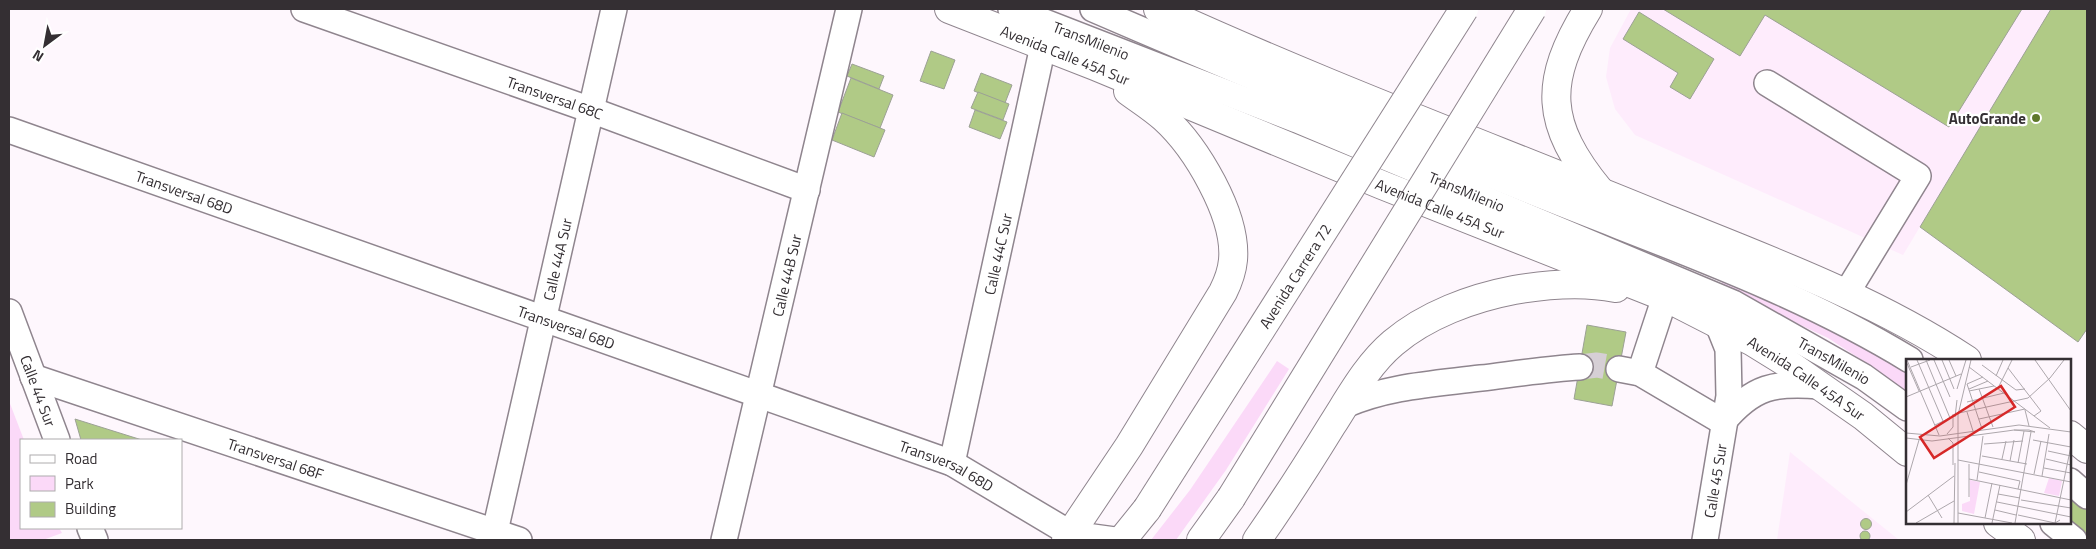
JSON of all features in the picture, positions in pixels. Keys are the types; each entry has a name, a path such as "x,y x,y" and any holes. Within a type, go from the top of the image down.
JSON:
{"highway":[{"name":"Avenida Calle 45A Sur","path":"949,9 1094,66 1373,182 1665,297 1787,362 1863,416 1906,451"},
{"path":"1158,9 1295,70 1601,192 1846,294 1931,337 1964,359"},
{"name":"Avenida Carrera 72","path":"1122,540 1147,509 1464,9"},
{"path":"1202,540 1231,498 1532,9"},
{"path":"1588,9 1565,53 1558,74 1556,97 1559,122 1566,144 1582,169 1601,192"},
{"path":"1068,537 1129,446 1223,292 1230,276 1233,259 1232,239 1225,214 1212,185 1193,153 1164,118 1094,66"},
{"path":"1258,540 1377,359 1393,343 1427,320 1474,301 1528,288 1596,283 1665,297"},
{"path":"2071,436 2087,449"},
{"path":"1999,524 2021,540"}],"street":[{"name":"Calle 44A Sur","path":"494,536 614,9"},
{"name":"Calle 44B Sur","path":"724,540 849,9"},
{"name":"TransMilenio","path":"1011,9 1296,120 1733,303 1864,377 1906,407"},
{"name":"TransMilenio","path":"1093,9 1741,276 1835,317 1908,359"},
{"name":"Transversal 68C","path":"315,11 591,110 806,190"},
{"name":"Calle 44C Sur","path":"952,463 1043,46"},
{"path":"1767,83 1918,176 1846,294"},
{"name":"Transversal 68D","path":"9,130 952,463 1068,537 1115,540"},
{"path":"1665,297 1629,371 1723,422"},
{"name":"Calle 44 Sur","path":"9,312 57,439"},
{"name":"Calle 45 Sur","path":"1705,540 1723,422 1729,396 1730,369 1728,349 1718,324"},
{"path":"1345,405 1369,395 1397,388 1539,369 1580,367"},
{"name":"Transversal 68F","path":"33,377 494,536 519,540"},
{"name":"Calle 45 Sur","path":"1723,422 1734,409 1762,390 1788,384 1820,386"},
{"path":"2071,482 2087,496"},
{"path":"2054,524 2074,540"}],"shaded area":[{"path":"1631,9 2051,9 1903,255 1635,135 1615,109 1606,77 1610,48"},
{"path":"1790,452 1899,540 1777,540"}],"green space":[{"path":"1724,277 1875,349 1906,371 1906,393 1871,366 1828,338 1720,287"},
{"path":"1277,361 1289,369 1226,470 1176,540 1151,540 1190,490"},
{"path":"9,401 24,439 20,439 20,529 60,529 62,533 43,540 9,540"}],"building":[{"path":"1663,9 2022,9 1949,127 1765,15 1740,56"},
{"name":"AutoGrande","path":"2051,9 2087,9 2087,329 2078,342 1920,227"},
{"path":"1639,12 1714,59 1690,99 1670,87 1678,73 1623,39"},
{"path":"931,51 955,60 944,89 920,81"},
{"path":"852,64 884,76 879,89 847,76"},
{"path":"981,73 1012,85 1005,103 974,91"},
{"path":"851,78 893,95 880,128 838,112"},
{"path":"978,92 1009,104 1003,120 971,108"},
{"path":"975,110 1007,122 1000,139 969,127"},
{"path":"842,113 885,130 874,157 832,140"},
{"path":"1587,325 1626,332 1612,406 1574,399"},
{"path":"75,419 139,439 81,439"},
{"path":"2071,496 2087,510 2087,537 2071,524"},
{"path":"1866,518 1872,524 1866,530 1860,524"},
{"path":"1863,531 1867,531 1870,536 1869,540 1863,541 1860,538 1860,534"}],"tunnel":[{"path":"1580,367 1597,365 1619,369"}],"place":[{"name":"AutoGrande","path":"2036,118"}]}
